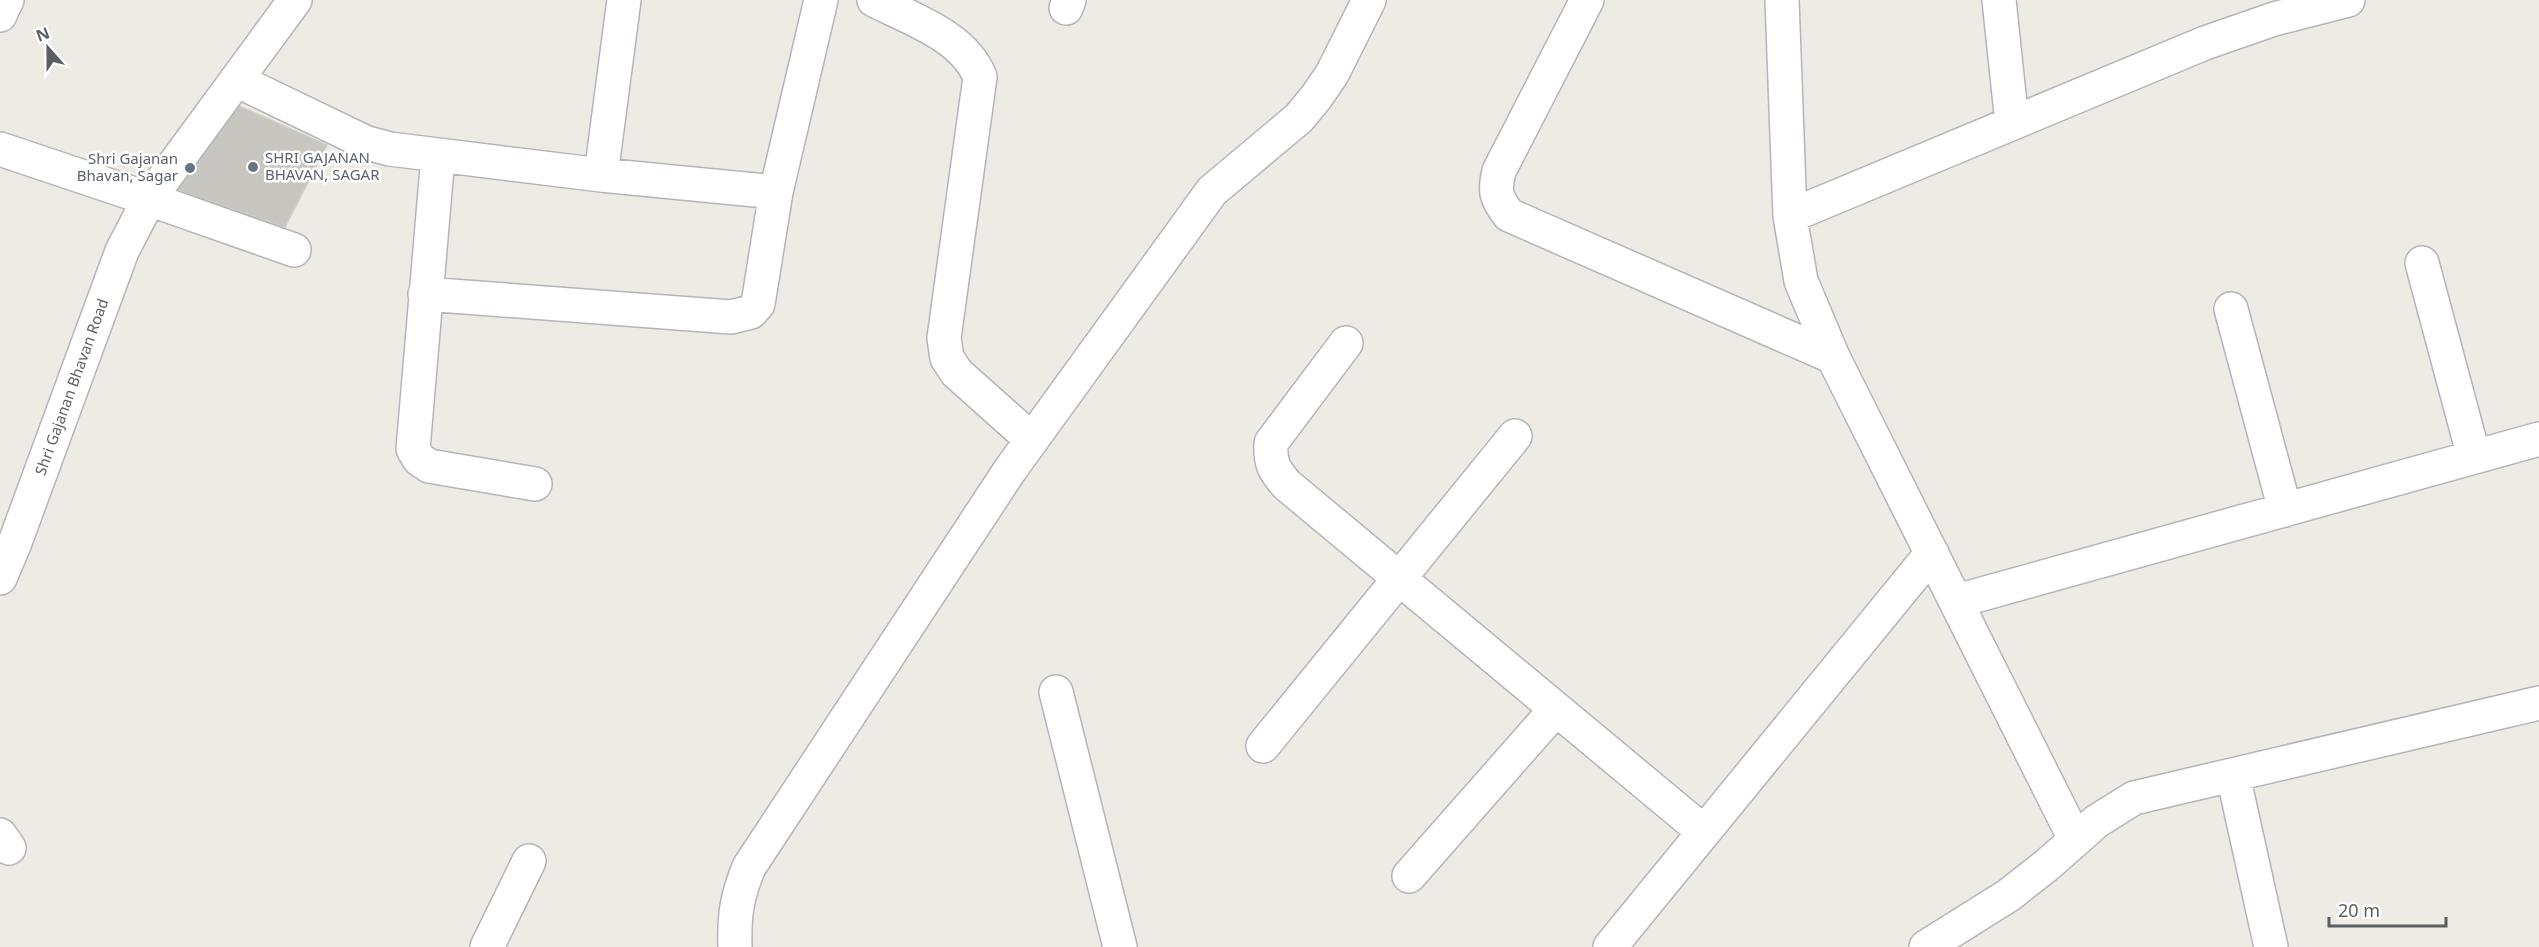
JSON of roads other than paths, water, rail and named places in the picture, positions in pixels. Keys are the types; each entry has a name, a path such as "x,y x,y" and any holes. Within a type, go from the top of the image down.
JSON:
{"street":[{"path":"0,15 7,0"},
{"name":"Shri Gajanan Bhavan Road","path":"0,578 122,251 149,198 295,0"},
{"path":"601,175 624,0"},
{"path":"425,294 731,317 751,312 758,304 776,192 821,0"},
{"path":"874,0 949,39 974,62 980,77 944,338 947,358 957,373 1032,440"},
{"path":"735,947 734,921 738,894 749,867 1032,440 1212,191 1299,118 1317,96 1332,74 1369,0"},
{"path":"1587,0 1499,171 1495,187 1499,202 1509,215 1833,357"},
{"path":"1782,0 1790,216 1801,281 1922,565 1957,601 2075,838"},
{"path":"1999,0 2012,123"},
{"path":"1790,216 2238,30 2348,0"},
{"path":"236,80 367,143 390,149 601,175 776,192"},
{"path":"0,149 149,198 294,250"},
{"path":"438,156 412,438 413,449 418,459 429,466 535,484"},
{"path":"2422,263 2474,457"},
{"path":"2231,309 2285,510"},
{"path":"1346,343 1271,443 1270,459 1277,473 1287,485 1704,832"},
{"path":"1263,746 1398,577 1515,436"},
{"path":"1957,601 2539,439"},
{"path":"1610,947 1922,565"},
{"path":"1056,692 1120,947"},
{"path":"1926,947 2009,895 2047,865 2097,820 2134,798 2539,703"},
{"path":"1410,876 1556,709"},
{"path":"2233,775 2271,947"},
{"path":"487,947 530,861"}],"place":[{"name":"SHRI GAJANAN BHAVAN, SAGAR","path":"253,167"},
{"name":"Shri Gajanan Bhavan, Sagar","path":"190,168"}]}
